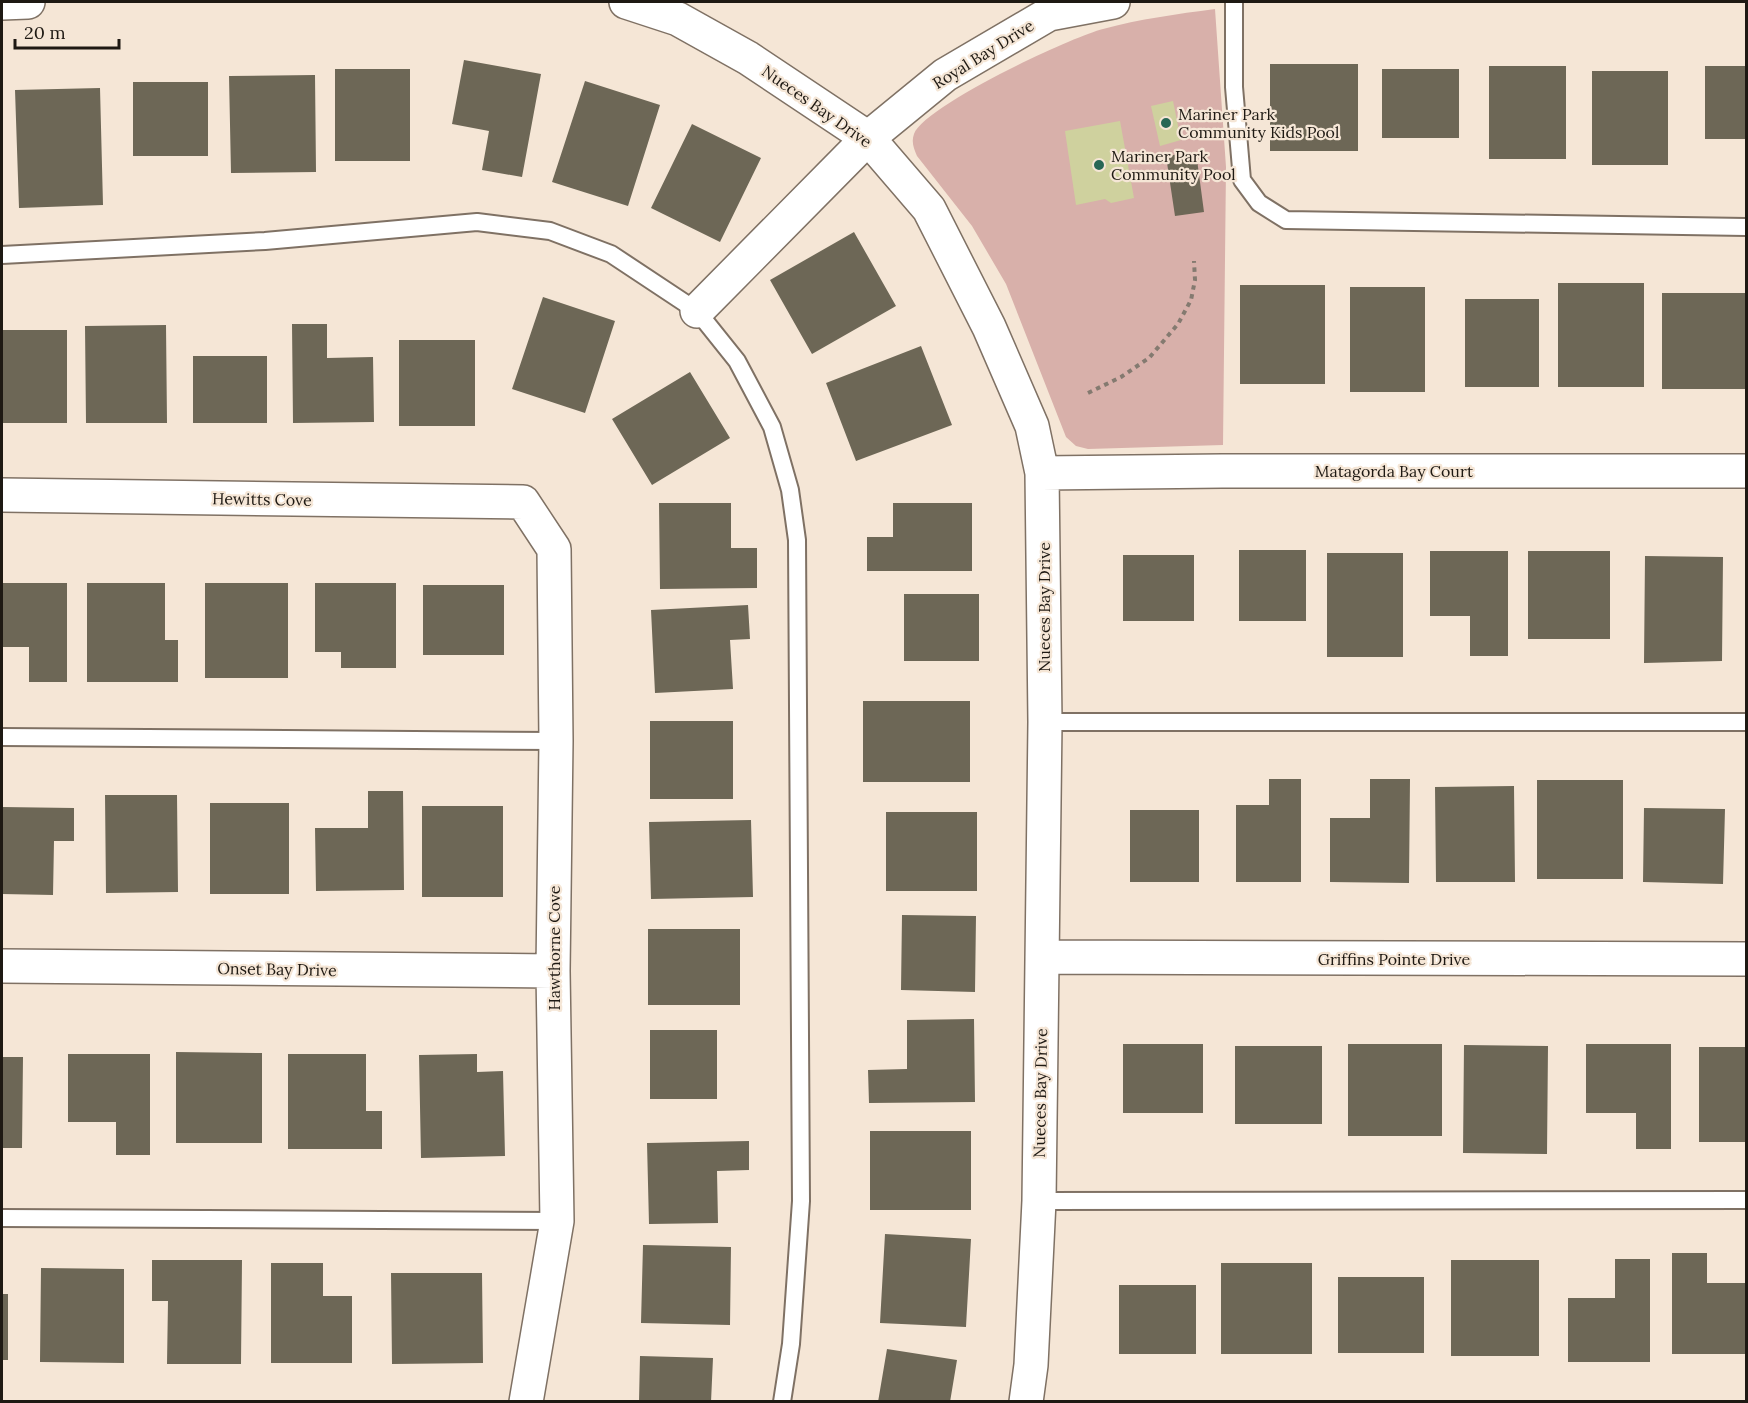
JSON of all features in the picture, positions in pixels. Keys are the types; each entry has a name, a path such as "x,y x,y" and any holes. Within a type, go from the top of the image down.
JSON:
{"street":[{"path":"2,3 28,2"},
{"name":"Nueces Bay Drive","path":"626,2 678,19 728,47 868,138 929,209 989,327 1032,426 1042,473 1045,722 1039,1201 1031,1365 1026,1401"},
{"name":"Royal Bay Drive","path":"697,311 868,138 945,75 1049,14 1113,2"},
{"name":"Matagorda Bay Court","path":"1042,473 1746,471"},
{"name":"Hewitts Cove","path":"2,495 523,502"},
{"name":"Hawthorne Cove","path":"523,502 554,549 556,741 553,971 557,1221 526,1401"},
{"name":"Griffins Pointe Drive","path":"1042,957 1746,959"},
{"name":"Onset Bay Drive","path":"2,966 553,971"}],"lane":[{"path":"1234,2 1234,87 1242,180 1259,202 1286,220 1746,227"},
{"path":"2,255 265,241 477,222 550,231 611,254 697,311 737,361 772,427 789,489 797,540 801,1201 791,1344 782,1401"},
{"path":"1045,722 1746,722"},
{"path":"2,737 556,741"},
{"path":"1039,1201 1746,1200"},
{"path":"2,1218 557,1221"}],"path":[{"path":"1088,393 1121,377 1149,358 1178,324 1191,300 1195,280 1194,261"}],"shaded area":[{"path":"1215,9 1226,167 1223,445 1088,449 1076,446 1066,437 1006,284 972,226 917,156 913,137 924,122 943,107 1000,74 1061,45 1117,25"},
{"name":"Mariner Park Community Kids Pool","path":"1173,101 1181,140 1160,146 1151,106"},
{"name":"Mariner Park Community Pool","path":"1120,121 1134,198 1111,203 1105,199 1076,205 1065,131"}],"building":[{"path":"464,60 541,74 522,177 482,170 489,131 452,124"},
{"path":"1270,64 1358,64 1358,151 1270,151"},
{"path":"1489,66 1566,66 1566,159 1489,159"},
{"path":"1705,66 1746,66 1746,139 1705,139"},
{"path":"335,69 410,69 410,161 335,161"},
{"path":"1382,69 1459,69 1459,138 1382,138"},
{"path":"1592,71 1668,71 1668,165 1592,165"},
{"path":"315,75 316,172 231,173 229,76"},
{"path":"585,81 660,105 628,206 552,182"},
{"path":"133,82 208,82 208,156 133,156"},
{"path":"100,88 103,205 19,208 15,90"},
{"path":"692,124 761,158 720,242 651,208"},
{"path":"1196,152 1204,212 1175,216 1166,156"},
{"path":"854,232 896,306 812,354 770,280"},
{"path":"1558,283 1644,283 1644,387 1558,387"},
{"path":"1240,285 1325,285 1325,384 1240,384"},
{"path":"1350,287 1425,287 1425,392 1350,392"},
{"path":"1662,293 1746,293 1746,389 1662,389"},
{"path":"543,297 615,321 585,413 512,389"},
{"path":"1465,299 1539,299 1539,387 1465,387"},
{"path":"292,324 327,324 327,358 373,357 374,422 293,423"},
{"path":"166,325 167,423 86,423 85,326"},
{"path":"2,330 67,330 67,423 2,423"},
{"path":"399,340 475,340 475,426 399,426"},
{"path":"921,346 952,425 856,461 826,383"},
{"path":"193,356 267,356 267,423 193,423"},
{"path":"690,372 730,438 652,485 612,419"},
{"path":"659,503 731,503 731,548 757,548 757,588 660,589"},
{"path":"893,503 972,503 972,571 867,571 867,537 893,537"},
{"path":"1239,550 1306,550 1306,621 1239,621"},
{"path":"1430,551 1508,551 1508,656 1470,656 1470,616 1430,616"},
{"path":"1528,551 1610,551 1610,639 1528,639"},
{"path":"1327,553 1403,553 1403,657 1327,657"},
{"path":"1123,555 1194,555 1194,621 1123,621"},
{"path":"1645,556 1723,557 1722,661 1644,663"},
{"path":"2,583 67,583 67,682 29,682 29,647 2,647"},
{"path":"87,583 165,583 165,640 178,640 178,682 87,682"},
{"path":"205,583 288,583 288,678 205,678"},
{"path":"315,583 396,583 396,668 341,668 341,652 315,652"},
{"path":"423,585 504,585 504,655 423,655"},
{"path":"904,594 979,594 979,661 904,661"},
{"path":"748,605 750,639 730,640 733,689 655,693 651,610"},
{"path":"863,701 970,701 970,782 863,782"},
{"path":"650,721 733,721 733,799 650,799"},
{"path":"1269,779 1301,779 1301,882 1236,882 1236,805 1269,805"},
{"path":"1370,779 1410,779 1409,883 1330,882 1330,818 1370,818"},
{"path":"1537,780 1623,780 1623,879 1537,879"},
{"path":"1514,786 1515,882 1436,882 1435,787"},
{"path":"368,791 403,791 404,890 316,891 315,828 368,828"},
{"path":"105,795 177,795 178,892 106,893"},
{"path":"210,803 289,803 289,894 210,894"},
{"path":"422,806 503,806 503,897 422,897"},
{"path":"2,807 74,808 74,841 54,841 53,895 2,894"},
{"path":"1644,808 1725,809 1723,884 1643,882"},
{"path":"1130,810 1199,810 1199,882 1130,882"},
{"path":"886,812 977,812 977,891 886,891"},
{"path":"751,820 753,897 651,899 649,822"},
{"path":"902,915 976,916 975,992 901,990"},
{"path":"648,929 740,929 740,1005 648,1005"},
{"path":"974,1019 975,1102 869,1103 868,1070 907,1069 907,1020"},
{"path":"650,1030 717,1030 717,1099 650,1099"},
{"path":"1123,1044 1203,1044 1203,1113 1123,1113"},
{"path":"1348,1044 1442,1044 1442,1136 1348,1136"},
{"path":"1586,1044 1671,1044 1671,1149 1636,1149 1636,1113 1586,1113"},
{"path":"1464,1045 1548,1046 1547,1154 1463,1153"},
{"path":"1235,1046 1322,1046 1322,1124 1235,1124"},
{"path":"1699,1047 1746,1047 1746,1142 1699,1142"},
{"path":"176,1052 262,1053 262,1143 176,1143"},
{"path":"68,1054 150,1054 150,1155 116,1155 116,1122 68,1122"},
{"path":"288,1054 366,1054 366,1111 382,1111 382,1149 288,1149"},
{"path":"477,1054 477,1072 503,1071 505,1156 421,1158 419,1055"},
{"path":"2,1057 23,1057 22,1148 2,1148"},
{"path":"870,1131 971,1131 971,1210 870,1210"},
{"path":"749,1141 749,1170 717,1171 718,1223 649,1224 647,1143"},
{"path":"885,1234 971,1239 966,1327 880,1323"},
{"path":"643,1245 731,1247 730,1325 641,1323"},
{"path":"1672,1253 1707,1253 1707,1283 1746,1283 1746,1354 1672,1354"},
{"path":"1615,1259 1650,1259 1650,1362 1568,1362 1568,1298 1615,1298"},
{"path":"152,1260 242,1260 241,1364 167,1364 168,1301 152,1301"},
{"path":"1451,1260 1539,1260 1539,1356 1451,1356"},
{"path":"271,1263 323,1263 323,1296 352,1296 352,1363 271,1363"},
{"path":"1221,1263 1312,1263 1312,1354 1221,1354"},
{"path":"41,1268 124,1269 124,1363 40,1362"},
{"path":"391,1273 482,1273 483,1363 392,1364"},
{"path":"1338,1277 1424,1277 1424,1353 1338,1353"},
{"path":"1119,1285 1196,1285 1196,1354 1119,1354"},
{"path":"2,1294 8,1294 8,1360 2,1360"},
{"path":"887,1349 957,1360 950,1402 878,1402"},
{"path":"640,1356 713,1358 711,1402 639,1402"}],"place":[{"name":"Mariner Park Community Kids Pool","path":"1166,123"},
{"name":"Mariner Park Community Pool","path":"1099,165"}]}
